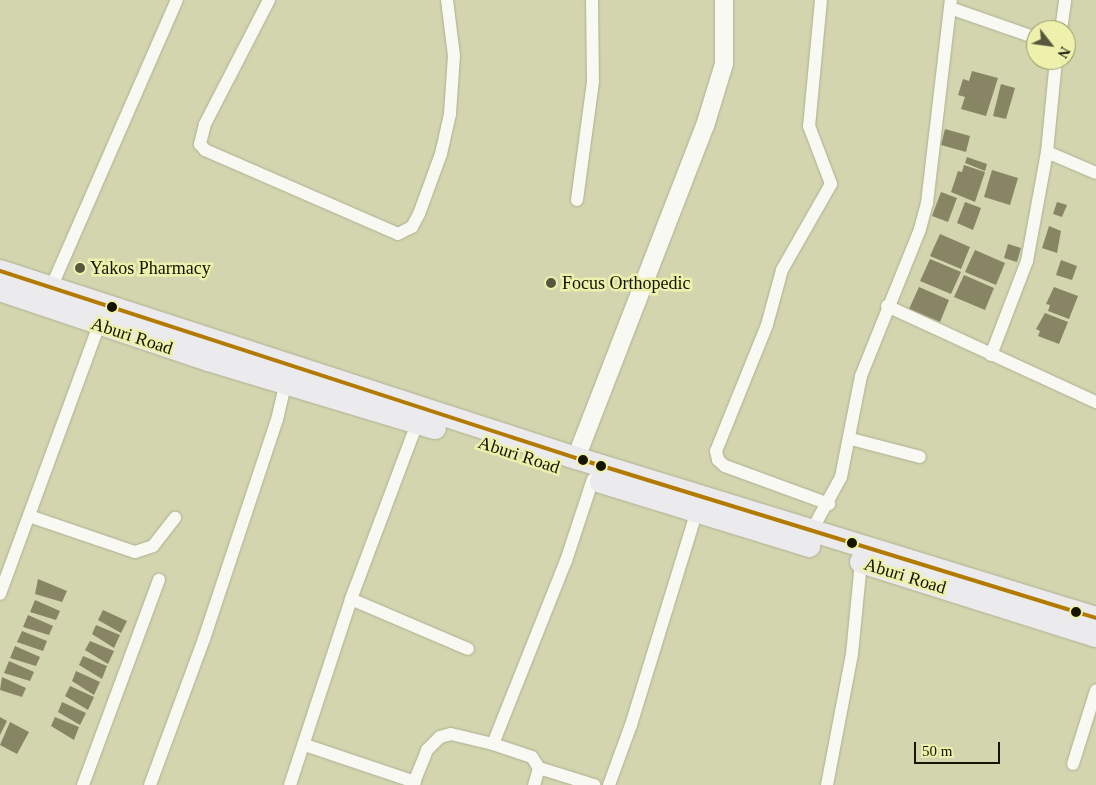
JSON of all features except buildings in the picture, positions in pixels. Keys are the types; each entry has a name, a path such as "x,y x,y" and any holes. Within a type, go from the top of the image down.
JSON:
{"highway":[{"name":"Aburi Road","path":"0,271 310,382 416,423 1096,636"},
{"name":"Aburi Road","path":"0,290 98,325 285,384 310,382 576,458 1096,618"}],"street":[{"path":"51,288 177,0"},
{"path":"269,0 205,124 200,144 205,150 398,234 412,227 420,214 443,146 450,114 454,56 448,0"},
{"path":"577,200 593,81 592,0"},
{"path":"576,458 705,126 724,64 724,0"},
{"path":"820,0 809,126 831,184 782,270 767,325 716,451 718,460 725,466 829,504"},
{"path":"1062,20 1065,0"},
{"path":"812,530 829,504 841,477 852,439 856,396 888,306 920,229 927,203 950,4 1026,34"},
{"path":"991,355 1027,261 1047,152 1055,70"},
{"path":"1047,152 1096,173"},
{"path":"888,306 991,355 1095,399"},
{"path":"0,594 98,325"},
{"path":"150,785 210,621 277,420 285,384"},
{"path":"290,785 305,745 351,599 416,423"},
{"path":"852,439 920,457"},
{"path":"492,744 566,561 593,479"},
{"path":"609,785 631,725 697,511"},
{"path":"29,516 135,552 153,546 175,518"},
{"path":"827,785 852,654 861,562"},
{"path":"83,785 159,580"},
{"path":"351,599 468,649"},
{"path":"1073,764 1096,690"},
{"path":"1092,703 1096,716"},
{"path":"305,745 414,784 427,750 440,737 452,734 532,757 539,768 594,785"},
{"path":"534,785 539,768"}],"transit line":[{"path":"0,271 576,458 1096,618"}],"place":[{"name":"Yakos Pharmacy","path":"80,268"},
{"name":"Focus Orthopedic","path":"551,283"}]}
